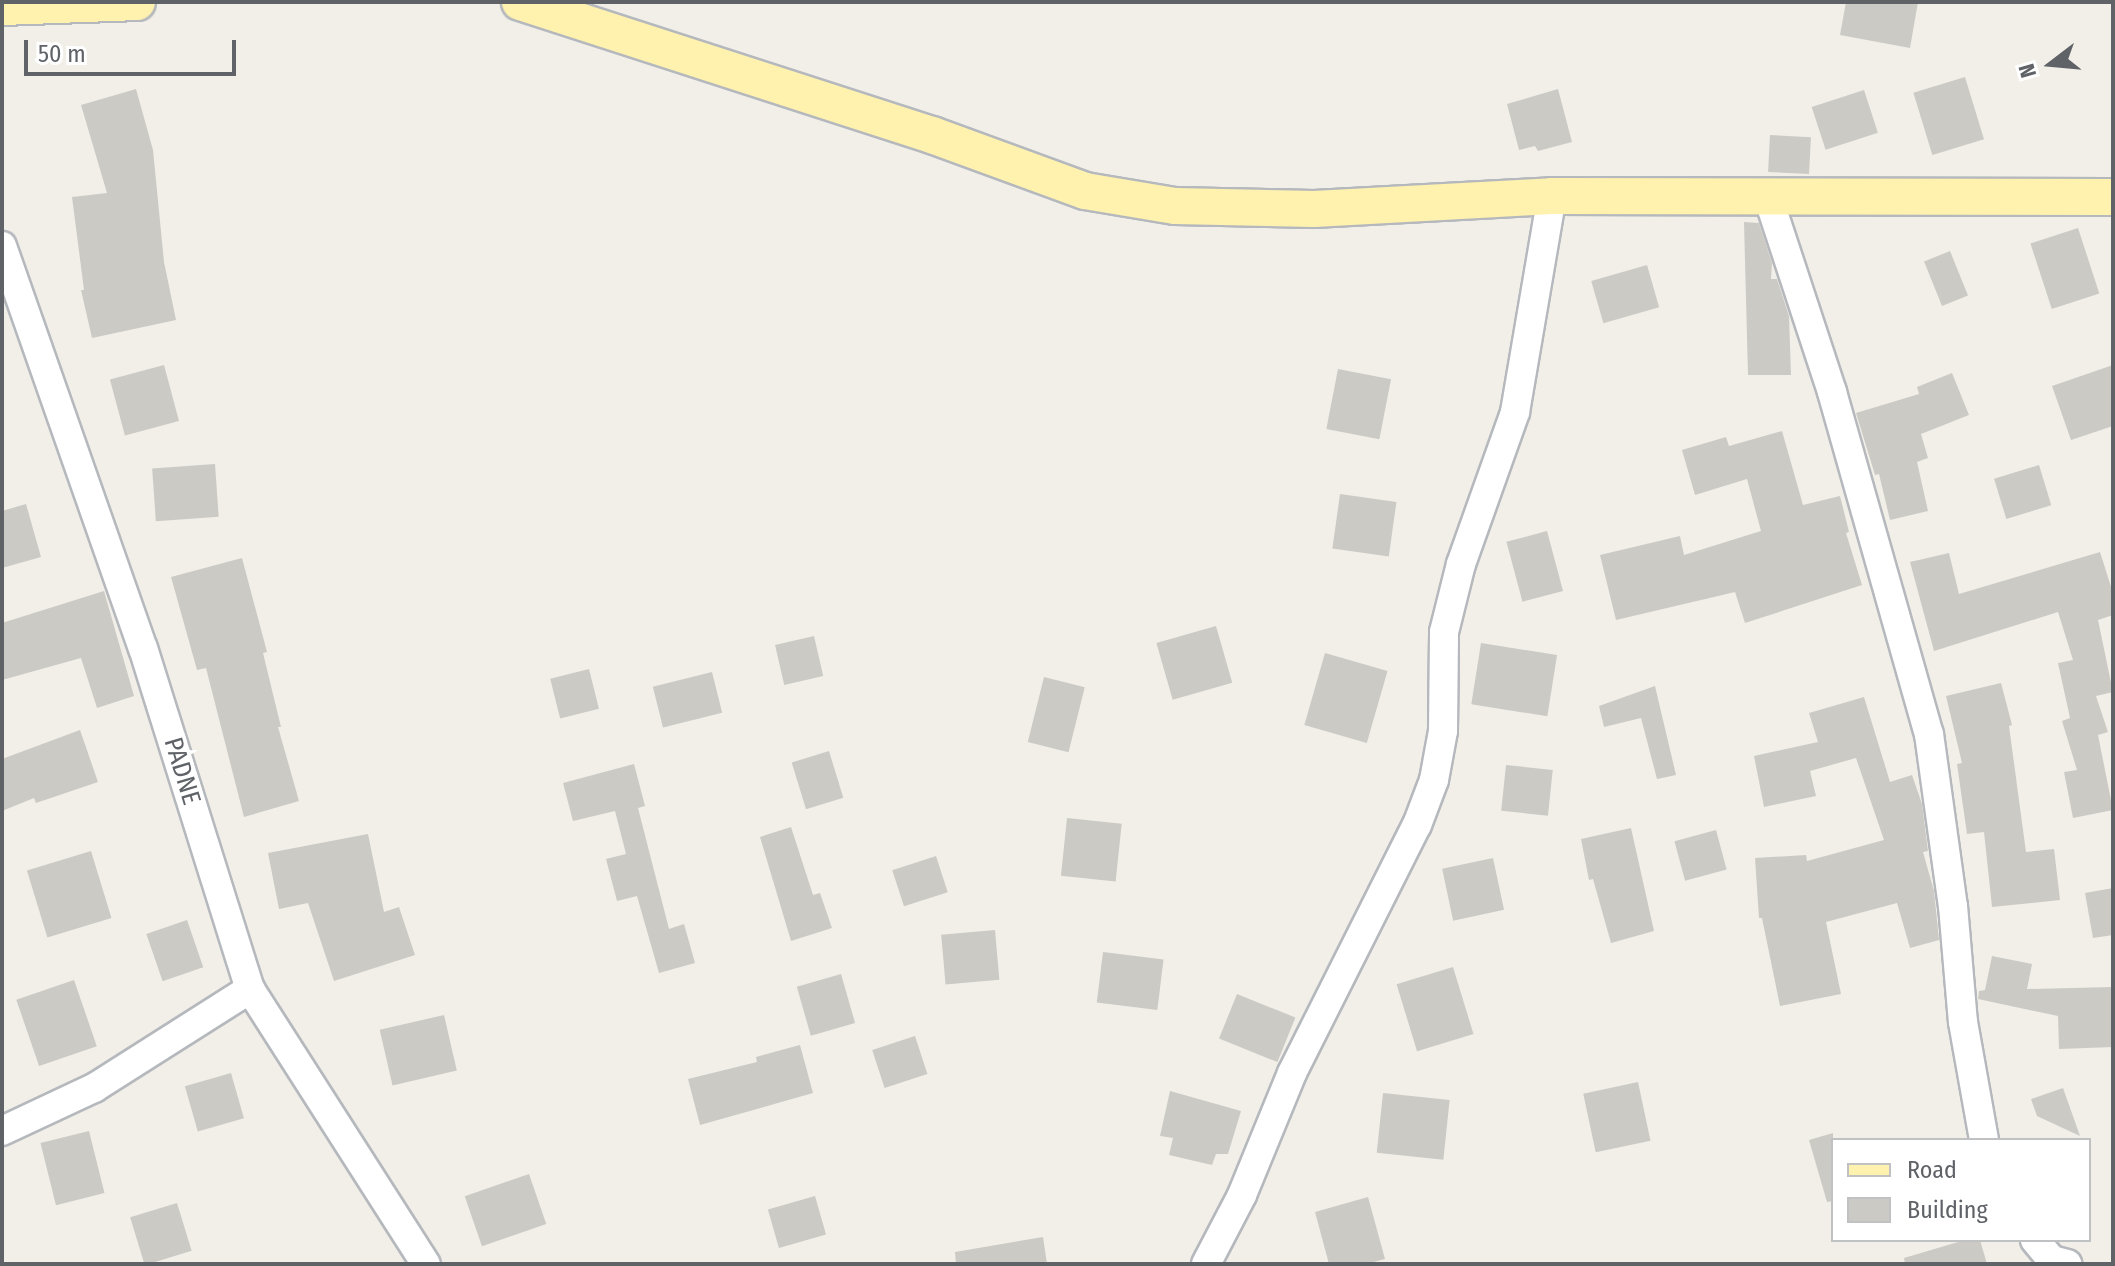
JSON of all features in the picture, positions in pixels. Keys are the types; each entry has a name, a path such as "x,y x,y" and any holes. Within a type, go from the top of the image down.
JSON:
{"main road":[{"path":"2,7 137,2"},
{"path":"520,2 932,135 1085,191 1175,206 1314,209 1552,196 2113,197"}],"street":[{"path":"1206,1264 1242,1195 1299,1060 1417,825 1434,780 1443,731 1444,632 1461,564 1515,412 1552,196"},
{"path":"1768,197 1832,392 1929,734 1953,906 1963,1022 1984,1138"},
{"name":"PADNE","path":"2,246 143,648 250,989 426,1264"},
{"path":"2,1131 94,1088 250,989"},
{"path":"2037,1242 2052,1260 2067,1264"}],"building":[{"path":"1846,2 1918,2 1910,48 1840,35"},
{"path":"1965,77 1984,139 1932,155 1913,93"},
{"path":"136,89 153,150 164,262 176,320 92,338 81,290 84,290 72,197 107,193 81,105"},
{"path":"1558,89 1572,142 1538,151 1535,146 1519,150 1507,104"},
{"path":"1864,90 1878,133 1826,150 1812,107"},
{"path":"1770,135 1811,137 1809,174 1768,172"},
{"path":"1744,222 1759,223 1772,263 1771,279 1777,279 1789,316 1791,375 1748,375"},
{"path":"2078,228 2099,294 2052,309 2030,243"},
{"path":"1950,251 1968,296 1942,306 1924,261"},
{"path":"1647,265 1659,307 1603,323 1591,281"},
{"path":"164,365 179,421 125,436 110,379"},
{"path":"2113,365 2113,426 2071,440 2052,386"},
{"path":"1338,369 1391,379 1379,439 1326,429"},
{"path":"1952,373 1969,415 1921,434 1928,458 1917,462 1928,511 1890,520 1879,474 1875,475 1856,413 1919,394 1917,387"},
{"path":"1782,431 1803,505 1840,496 1849,532 1846,533 1862,585 1745,623 1735,592 1616,620 1600,555 1680,536 1684,555 1761,531 1747,479 1695,495 1682,450 1726,437 1729,446"},
{"path":"215,464 219,517 156,521 152,468"},
{"path":"2039,465 2051,505 2006,519 1994,479"},
{"path":"1340,494 1396,502 1389,556 1332,548"},
{"path":"26,504 41,557 2,568 2,511"},
{"path":"1547,531 1563,591 1522,602 1506,542"},
{"path":"2100,552 2113,593 2113,615 2098,620 2113,692 2096,696 2108,732 2098,735 2113,810 2073,818 2064,772 2077,770 2062,721 2070,718 2058,663 2073,660 2058,612 1934,651 1910,562 1949,553 1959,594"},
{"path":"242,558 267,652 263,653 281,727 278,727 299,801 244,817 206,668 197,670 171,577"},
{"path":"104,591 134,696 97,708 81,658 2,680 2,623"},
{"path":"1216,626 1232,683 1173,700 1156,643"},
{"path":"814,636 823,676 784,685 775,645"},
{"path":"1481,643 1557,655 1547,716 1471,704"},
{"path":"1325,653 1387,671 1367,743 1304,725"},
{"path":"589,669 599,709 560,718 550,679"},
{"path":"712,672 722,713 663,728 653,687"},
{"path":"1044,677 1085,687 1069,752 1028,742"},
{"path":"2001,683 2012,725 2009,726 2026,852 2054,849 2060,900 1992,907 1984,832 1967,834 1957,764 1962,763 1946,696"},
{"path":"1655,686 1676,775 1657,779 1641,718 1604,727 1599,706"},
{"path":"1864,697 1890,782 1912,775 1922,804 1928,851 1923,852 1934,891 1939,940 1910,948 1897,903 1826,922 1841,994 1780,1006 1762,918 1759,918 1755,858 1806,855 1807,861 1884,840 1856,758 1810,771 1816,796 1764,807 1754,756 1818,742 1809,713"},
{"path":"80,730 98,782 36,803 34,798 2,811 2,759"},
{"path":"829,751 843,798 806,809 792,762"},
{"path":"634,764 645,806 638,808 669,929 684,924 695,963 659,973 637,896 617,901 606,859 626,854 615,811 573,821 563,783"},
{"path":"1506,765 1553,770 1548,816 1501,811"},
{"path":"1067,818 1122,824 1116,881 1061,876"},
{"path":"791,827 813,895 820,893 832,928 791,941 760,837"},
{"path":"1631,828 1654,931 1611,943 1593,879 1589,880 1581,839"},
{"path":"1716,830 1727,870 1685,881 1674,841"},
{"path":"368,834 384,912 399,907 415,955 334,981 308,903 279,909 268,853"},
{"path":"91,851 111,918 47,938 27,871"},
{"path":"936,856 948,892 904,906 892,870"},
{"path":"1493,858 1504,910 1453,921 1442,869"},
{"path":"2113,888 2113,935 2093,938 2085,893"},
{"path":"187,920 203,967 163,981 146,934"},
{"path":"995,930 999,980 946,985 941,935"},
{"path":"1103,952 1164,959 1157,1010 1097,1003"},
{"path":"1992,956 2032,964 2027,989 2113,987 2113,1047 2059,1049 2058,1016 1978,999 1979,991 1985,990"},
{"path":"1453,967 1473,1034 1417,1051 1397,984"},
{"path":"841,974 855,1023 811,1036 797,987"},
{"path":"74,980 97,1046 39,1066 16,1000"},
{"path":"1237,994 1295,1018 1277,1062 1219,1039"},
{"path":"444,1015 457,1071 393,1085 380,1030"},
{"path":"915,1036 927,1074 885,1088 872,1050"},
{"path":"800,1045 813,1093 700,1125 688,1079 757,1062 756,1057"},
{"path":"231,1073 244,1118 198,1131 185,1086"},
{"path":"1638,1082 1650,1141 1596,1152 1583,1094"},
{"path":"2063,1088 2080,1136 2037,1116 2031,1099"},
{"path":"1170,1091 1241,1111 1228,1154 1216,1154 1212,1165 1169,1155 1173,1138 1160,1136"},
{"path":"1383,1093 1450,1100 1443,1160 1377,1153"},
{"path":"89,1131 104,1193 56,1205 40,1143"},
{"path":"1833,1133 1831,1201 1827,1202 1809,1140"},
{"path":"529,1174 546,1224 482,1246 465,1196"},
{"path":"815,1196 826,1234 779,1248 768,1210"},
{"path":"1368,1197 1385,1259 1366,1264 1329,1264 1315,1212"},
{"path":"177,1203 192,1251 144,1264 130,1217"},
{"path":"1043,1237 1047,1264 956,1264 955,1252"},
{"path":"1958,1242 1981,1242 1987,1264 1905,1264 1904,1258"}]}
